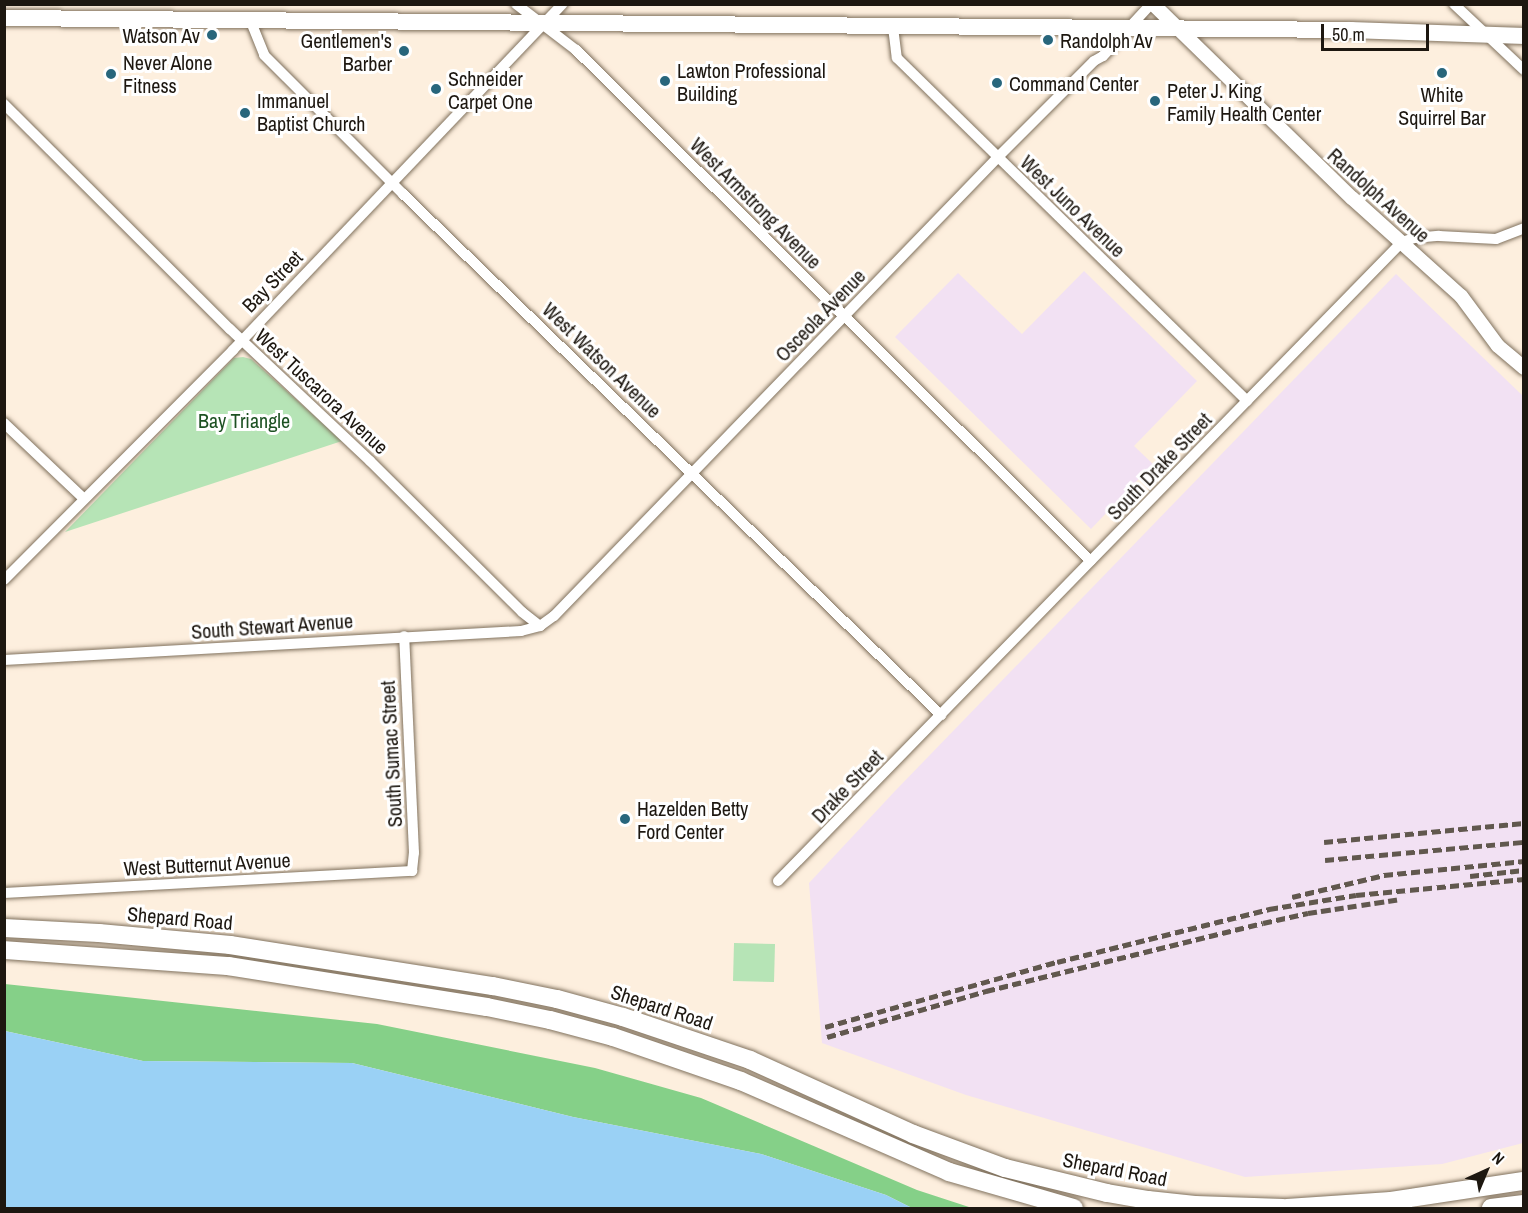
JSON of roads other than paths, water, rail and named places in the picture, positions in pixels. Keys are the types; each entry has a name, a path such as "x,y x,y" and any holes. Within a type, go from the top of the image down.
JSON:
{"highway":[{"name":"Shepard Road","path":"4,928 99,933 230,945 493,986 558,999 634,1020 740,1056 913,1134 1005,1168 1107,1193 1148,1200 1206,1206 1285,1209 1390,1201 1524,1181"},
{"path":"4,950 228,966 476,1005 550,1020 613,1037 741,1081 949,1172 1074,1209"},
{"path":"1491,1209 1524,1204"}],"main road":[{"path":"4,18 1483,33 1524,36"}],"street":[{"name":"West Armstrong Avenue","path":"516,4 576,50 1091,561"},
{"name":"Bay Street","path":"4,580 242,340 562,4"},
{"name":"Osceola Avenue","path":"540,626 554,616 997,158 1094,61 1103,56 1152,4"},
{"name":"Randolph Avenue","path":"1152,4 1321,169 1461,296 1498,346 1524,368"},
{"path":"1454,4 1524,70"},
{"name":"West Watson Avenue","path":"251,22 264,55 941,715"},
{"name":"West Juno Avenue","path":"893,27 897,58 1247,401"},
{"name":"West Tuscarora Avenue","path":"4,104 242,340 370,461 522,612 540,626"},
{"path":"1402,242 1414,238 1439,236 1496,239 1524,228"},
{"name":"South Drake Street","path":"941,715 1402,242"},
{"path":"4,423 84,499"},
{"name":"South Stewart Avenue","path":"4,660 521,631 540,626"},
{"name":"South Sumac Street","path":"404,636 414,853 412,871"},
{"name":"Drake Street","path":"778,881 941,715"},
{"name":"West Butternut Avenue","path":"4,893 412,871"}],"water":[{"path":"5,1031 143,1061 352,1063 573,1117 761,1154 886,1195 912,1208 5,1208"}],"railway":[{"path":"1324,842 1524,823"},
{"path":"1325,860 1524,842"},
{"path":"1292,897 1384,875 1524,861"},
{"path":"1470,876 1524,870"},
{"path":"825,1027 1057,962 1269,909 1356,895 1524,879"},
{"path":"827,1037 986,991 1263,923 1308,913 1401,899"}],"place":[{"name":"Watson Av","path":"212,35"},
{"name":"Randolph Av","path":"1048,40"},
{"name":"Gentlemen's Barber","path":"404,51"},
{"name":"White Squirrel Bar","path":"1442,73"},
{"name":"Never Alone Fitness","path":"111,74"},
{"name":"Lawton Professional Building","path":"665,81"},
{"name":"Command Center","path":"997,83"},
{"name":"Schneider Carpet One","path":"436,89"},
{"name":"Peter J. King Family Health Center","path":"1155,101"},
{"name":"Immanuel Baptist Church","path":"245,113"},
{"name":"Hazelden Betty Ford Center","path":"625,819"}],"park label":[{"name":"Bay Triangle","path":"244,420"}]}
